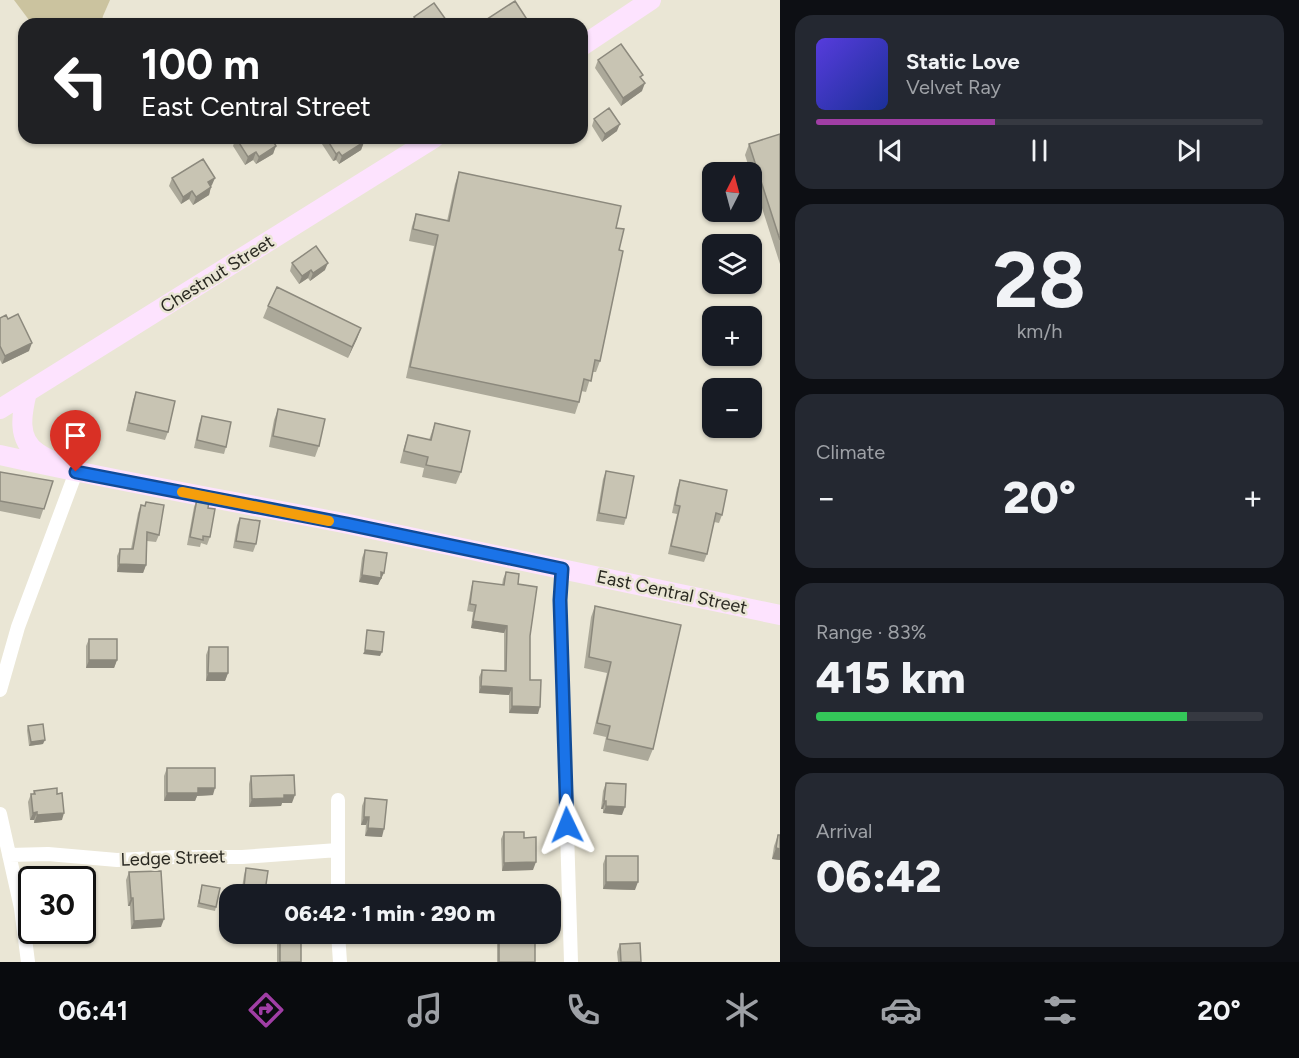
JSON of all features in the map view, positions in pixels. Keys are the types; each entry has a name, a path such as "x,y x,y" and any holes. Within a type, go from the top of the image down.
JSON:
{"main road":[{"path":"588,42 651,0"},
{"name":"Chestnut Street","path":"0,410 424,144"},
{"path":"27,392 22,424 24,437 35,452 76,472"},
{"name":"East Central Street","path":"0,455 76,472 347,524 780,615"}],"street":[{"path":"0,690 18,627 76,472"},
{"path":"562,569 560,600 571,962"},
{"path":"338,800 338,884"},
{"path":"0,814 21,908 28,962"},
{"name":"Ledge Street","path":"9,855 48,854 117,860 242,857 338,850"},
{"path":"339,944 340,962"}],"shaded area":[{"path":"14,0 110,0 102,18 28,18"}],"building":[{"path":"515,1 526,18 489,18"},
{"path":"434,3 445,18 415,18"},
{"path":"621,44 643,75 640,77 645,83 623,98 598,60"},
{"path":"609,108 620,124 605,134 594,119"},
{"path":"780,134 780,240 762,184 762,162 755,162 749,144"},
{"path":"240,144 275,144 276,146 259,157 256,152 248,157"},
{"path":"330,144 361,144 342,156 339,152 336,154"},
{"path":"203,159 215,178 208,182 211,187 196,197 192,191 183,197 172,178"},
{"path":"459,172 621,206 616,228 624,229 619,250 623,251 600,361 595,360 591,381 584,379 579,402 410,367 438,235 413,229 416,214 449,221"},
{"path":"316,246 328,263 313,273 311,270 302,276 292,263"},
{"path":"277,287 361,328 352,347 268,306"},
{"path":"18,314 32,343 5,356 0,346 0,318 6,315 8,319"},
{"path":"136,392 175,401 168,432 129,423"},
{"path":"278,409 325,419 319,446 273,436"},
{"path":"202,416 231,422 226,447 197,440"},
{"path":"435,423 470,431 461,472 426,465 428,457 404,451 408,435 431,440"},
{"path":"606,471 634,476 626,518 599,513"},
{"path":"0,472 53,481 44,509 0,501"},
{"path":"680,480 727,490 722,515 716,513 707,554 671,546 680,506 675,505"},
{"path":"197,499 209,501 208,508 215,509 210,537 203,536 203,540 190,537"},
{"path":"146,502 164,505 159,535 147,532 146,565 119,564 120,549 133,549 141,505 145,506"},
{"path":"240,518 260,521 256,544 236,541"},
{"path":"365,550 387,553 381,578 362,575"},
{"path":"506,572 519,574 518,584 537,587 530,636 530,680 541,680 540,707 512,706 512,688 481,686 482,670 506,671 507,626 473,621 476,605 470,604 473,581 504,585"},
{"path":"595,606 681,625 653,749 607,739 610,726 597,723 611,662 589,657"},
{"path":"367,630 384,632 382,652 365,650"},
{"path":"89,639 117,639 117,660 89,660"},
{"path":"209,647 228,647 228,673 208,673"},
{"path":"43,724 45,740 31,742 28,726"},
{"path":"167,768 215,768 215,788 198,788 198,793 167,793"},
{"path":"294,775 295,795 284,795 284,798 252,799 251,776"},
{"path":"606,783 626,784 625,807 606,806 606,801 604,801"},
{"path":"57,788 57,794 62,793 64,813 37,815 37,812 33,813 31,794 35,794 34,791"},
{"path":"365,798 387,800 384,829 368,828 369,817 364,817"},
{"path":"504,832 524,832 524,838 536,837 536,862 504,863"},
{"path":"778,835 780,835 780,849 776,848"},
{"path":"606,856 638,856 638,882 606,882"},
{"path":"246,868 268,871 266,884 244,884"},
{"path":"161,871 164,919 134,921 129,872"},
{"path":"202,885 219,888 216,907 199,903"},
{"path":"640,943 641,962 621,962 620,944"},
{"path":"280,944 301,944 301,962 280,962"},
{"path":"499,944 535,944 535,962 499,962"}],"slow traffic":[{"path":"182,492 329,521"}],"route":[{"path":"76,472 347,524 562,569 560,600 567,825"}]}
